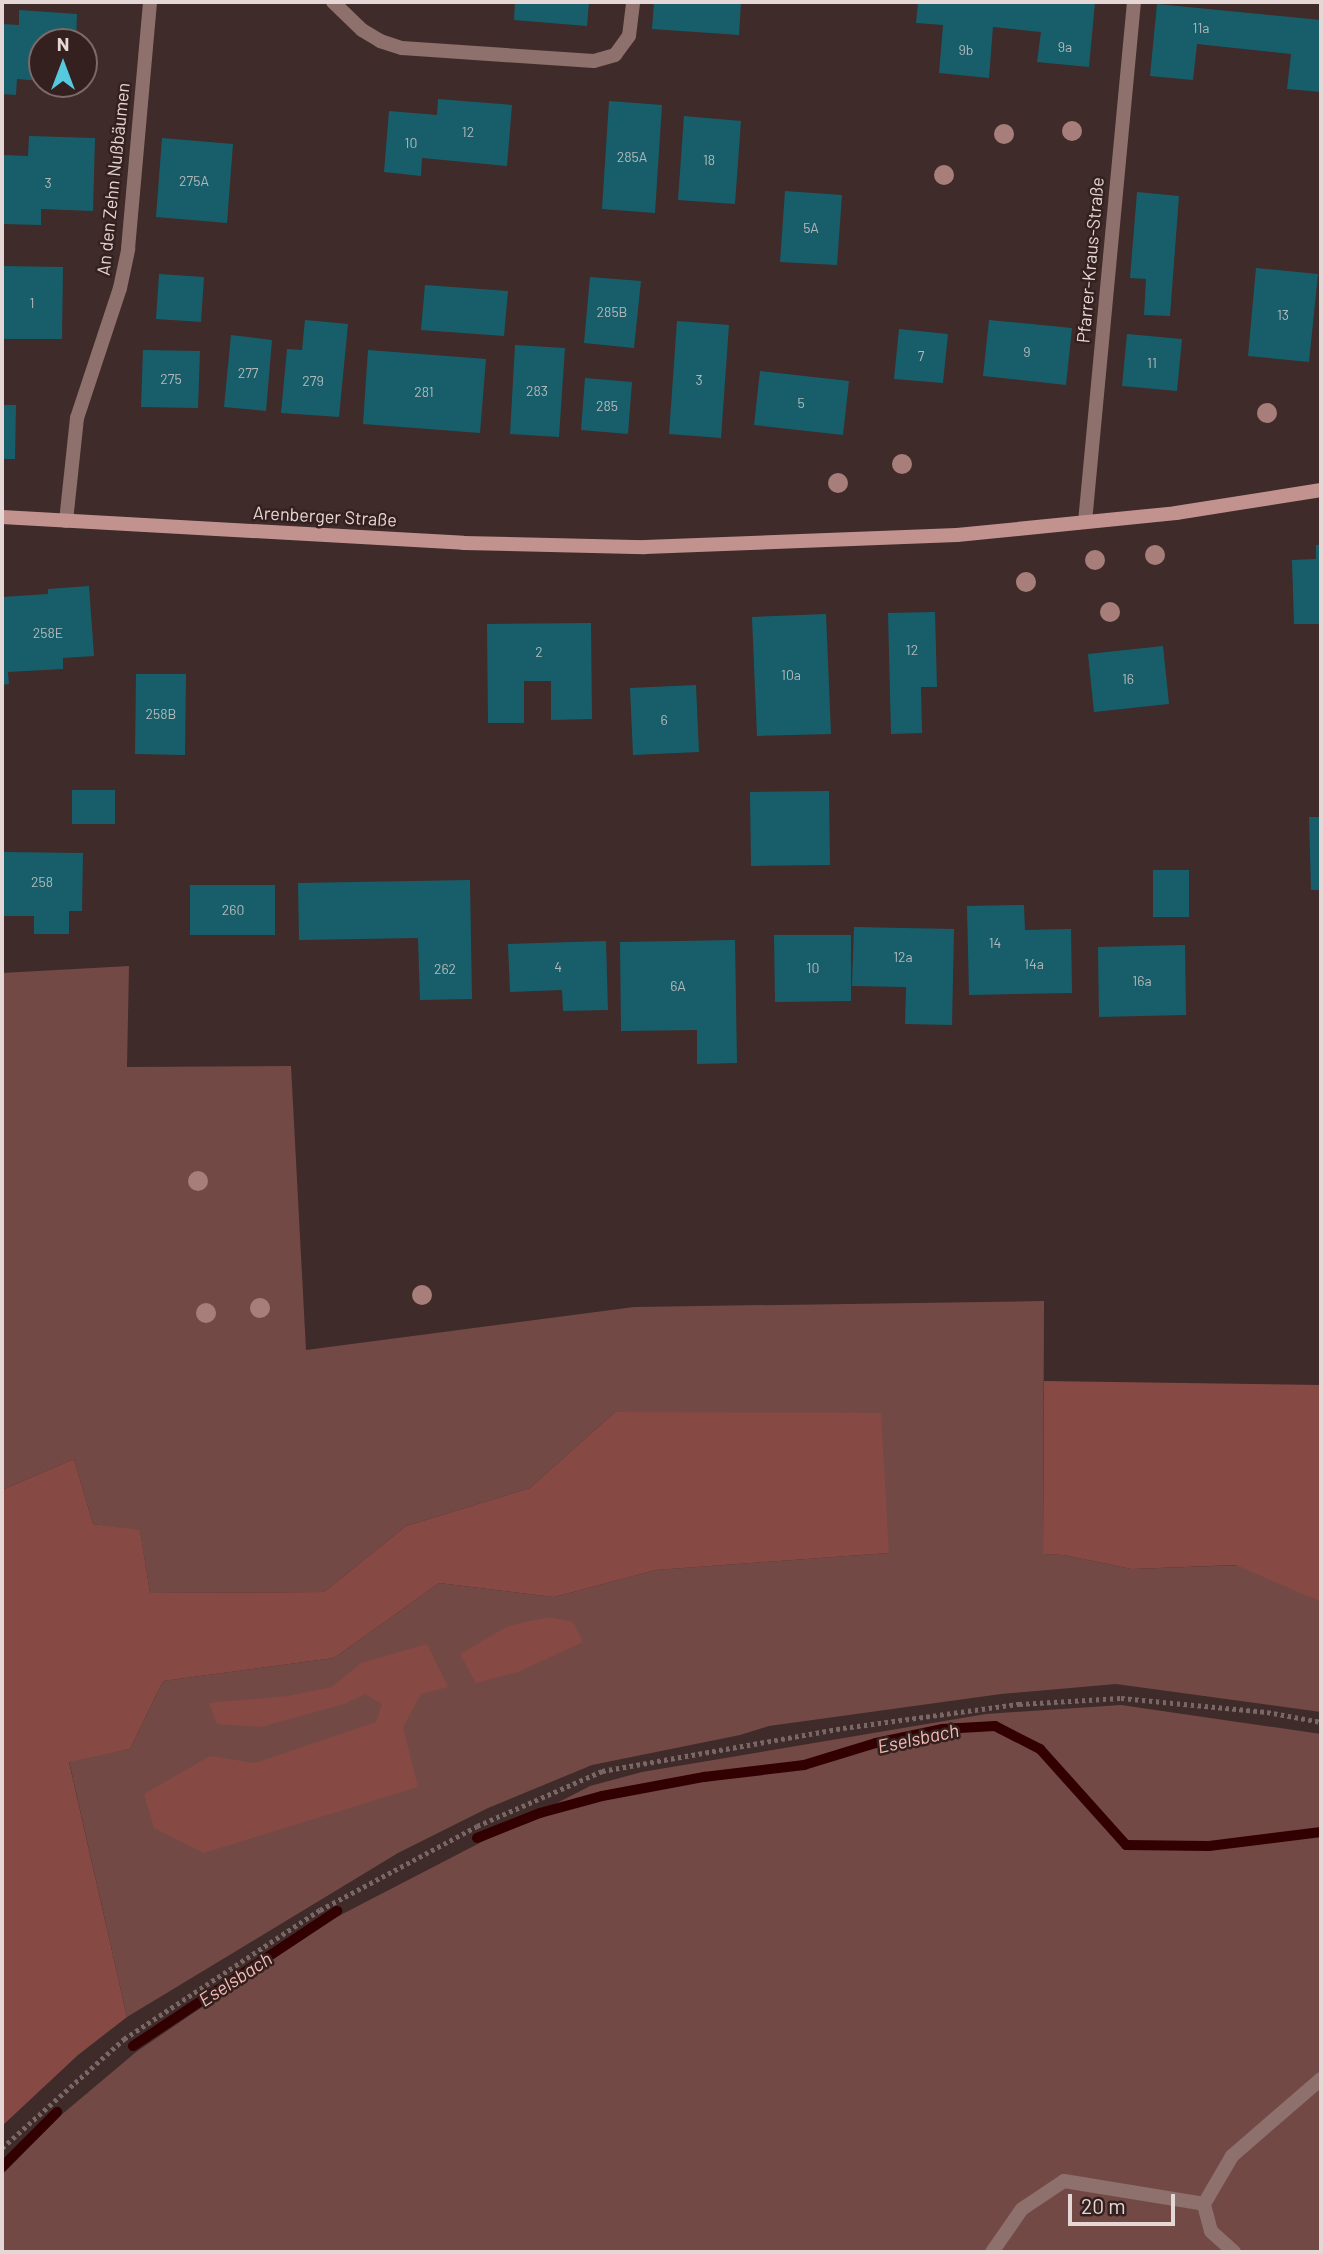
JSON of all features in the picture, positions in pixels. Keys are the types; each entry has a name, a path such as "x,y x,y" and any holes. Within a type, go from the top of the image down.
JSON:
{"street":[{"name":"An den Zehn Nußbäumen","path":"66,520 77,418 120,288 128,249 150,2"},
{"path":"333,2 362,30 380,41 402,48 594,61 615,55 629,36 633,2"},
{"name":"Pfarrer-Kraus-Straße","path":"1085,522 1134,2"},
{"path":"1085,522 1176,513 1321,490"},
{"name":"Arenberger Straße","path":"2,517 463,543 645,547 957,535 1085,522"},
{"path":"1234,2252 1211,2231 1204,2204 1232,2156 1321,2079"},
{"path":"992,2252 1022,2209 1064,2181 1204,2204"}],"path":[{"path":"2,2148 124,2039 320,1910 477,1826 602,1771 843,1728 1019,1704 1121,1698 1255,1711 1321,1722"}],"shaded area":[{"path":"129,966 127,1067 291,1066 306,1350 634,1307 1044,1301 1043,1554 1063,1555 1132,1569 1242,1565 1321,1602 1321,1712 1116,1684 1001,1694 769,1726 740,1735 592,1765 488,1808 398,1853 127,2017 69,1761 130,1749 163,1681 334,1658 439,1583 554,1597 656,1570 889,1553 615,1412 530,1488 406,1526 324,1592 150,1593 140,1531 93,1524 74,1459 2,1490 2,973"},
{"path":"1044,1381 1321,1385 1321,1602 1236,1565 1132,1569 1063,1555 1043,1554"},
{"path":"615,1412 881,1413 889,1553 656,1570 554,1597 439,1583 334,1658 163,1681 130,1749 69,1762 127,2017 78,2055 2,2126 2,1490 74,1459 93,1524 140,1530 150,1593 324,1592 406,1526 530,1488"},
{"path":"549,1617 573,1622 583,1642 518,1672 476,1683 460,1654 508,1626"},
{"path":"427,1644 448,1687 421,1694 403,1727 418,1787 204,1853 154,1828 144,1794 210,1756 255,1763 376,1722 382,1704 365,1694 344,1704 261,1727 217,1724 209,1703 287,1696 332,1687 361,1663"},
{"path":"1121,1705 1321,1734 1321,2252 2,2252 2,2175 60,2116 136,2052 327,1922 590,1786 642,1772 986,1714"}],"building":[{"path":"515,2 589,2 587,26 514,20"},
{"path":"654,2 741,2 739,35 652,29"},
{"path":"918,2 1095,2 1089,67 1037,62 1041,32 993,27 989,78 939,73 943,25 916,23"},
{"path":"1157,4 1321,20 1321,92 1287,89 1291,54 1197,44 1193,80 1150,76"},
{"path":"19,10 77,14 76,28 28,28 28,80 17,79 16,95 2,94 2,24 19,25"},
{"path":"438,99 512,105 507,166 422,158 421,176 384,172 389,111 437,115"},
{"path":"609,101 662,105 655,213 602,209"},
{"path":"684,116 741,121 735,204 678,200"},
{"path":"29,136 95,138 93,211 41,209 41,225 2,224 2,155 28,156"},
{"path":"162,138 233,144 227,223 156,217"},
{"path":"785,191 842,195 837,265 780,262"},
{"path":"1137,192 1179,196 1170,316 1144,315 1146,279 1130,278"},
{"path":"2,266 63,267 62,339 2,339"},
{"path":"1256,268 1318,274 1309,362 1248,356"},
{"path":"159,274 204,277 201,322 156,319"},
{"path":"590,277 641,281 634,348 584,343"},
{"path":"425,285 508,291 504,336 421,330"},
{"path":"305,320 348,324 339,417 281,413 287,349 302,350"},
{"path":"989,320 1072,328 1066,385 983,376"},
{"path":"677,321 729,325 721,438 669,434"},
{"path":"899,329 948,334 943,383 894,379"},
{"path":"1127,334 1182,339 1177,391 1122,386"},
{"path":"231,335 272,340 266,411 224,407"},
{"path":"515,345 565,348 559,437 510,434"},
{"path":"143,350 200,351 198,408 141,407"},
{"path":"368,350 486,359 480,433 363,424"},
{"path":"760,371 849,381 843,435 754,425"},
{"path":"585,378 632,382 628,434 581,430"},
{"path":"2,405 16,405 15,459 2,459"},
{"path":"1316,545 1321,545 1321,624 1294,624 1292,560 1316,559"},
{"path":"89,586 94,656 63,658 63,669 8,672 9,684 2,685 2,597 48,594 48,589"},
{"path":"935,612 937,687 921,687 922,733 891,734 888,613"},
{"path":"826,614 831,734 757,736 752,617"},
{"path":"591,623 592,719 551,720 551,681 524,681 524,723 488,723 487,624"},
{"path":"1163,646 1169,704 1094,712 1088,654"},
{"path":"136,674 186,674 185,755 135,754"},
{"path":"696,685 699,752 633,755 630,688"},
{"path":"72,790 115,790 115,824 72,824"},
{"path":"829,791 830,865 751,866 750,792"},
{"path":"1309,817 1321,817 1321,890 1311,890"},
{"path":"2,852 83,853 82,911 69,911 69,934 34,934 34,916 2,916"},
{"path":"1153,870 1189,870 1189,917 1153,917"},
{"path":"470,880 472,999 420,1000 418,938 299,940 298,883"},
{"path":"190,885 275,885 275,935 190,935"},
{"path":"1024,905 1025,930 1071,929 1072,993 969,995 967,906"},
{"path":"854,927 954,929 952,1025 905,1024 906,987 852,986"},
{"path":"774,935 851,935 851,1001 775,1002"},
{"path":"735,940 737,1063 697,1064 697,1030 621,1031 620,942"},
{"path":"606,941 608,1010 563,1011 562,990 510,992 508,944"},
{"path":"1185,945 1186,1015 1099,1017 1098,947"}],"waterway":[{"name":"Eselsbach","path":"477,1838 540,1813 602,1796 704,1777 804,1765 876,1743 942,1729 995,1726 1040,1749 1126,1845 1209,1846 1321,1832"},
{"name":"Eselsbach","path":"133,2046 337,1911"},
{"name":"Eselsbach","path":"2,2167 57,2112"}]}
